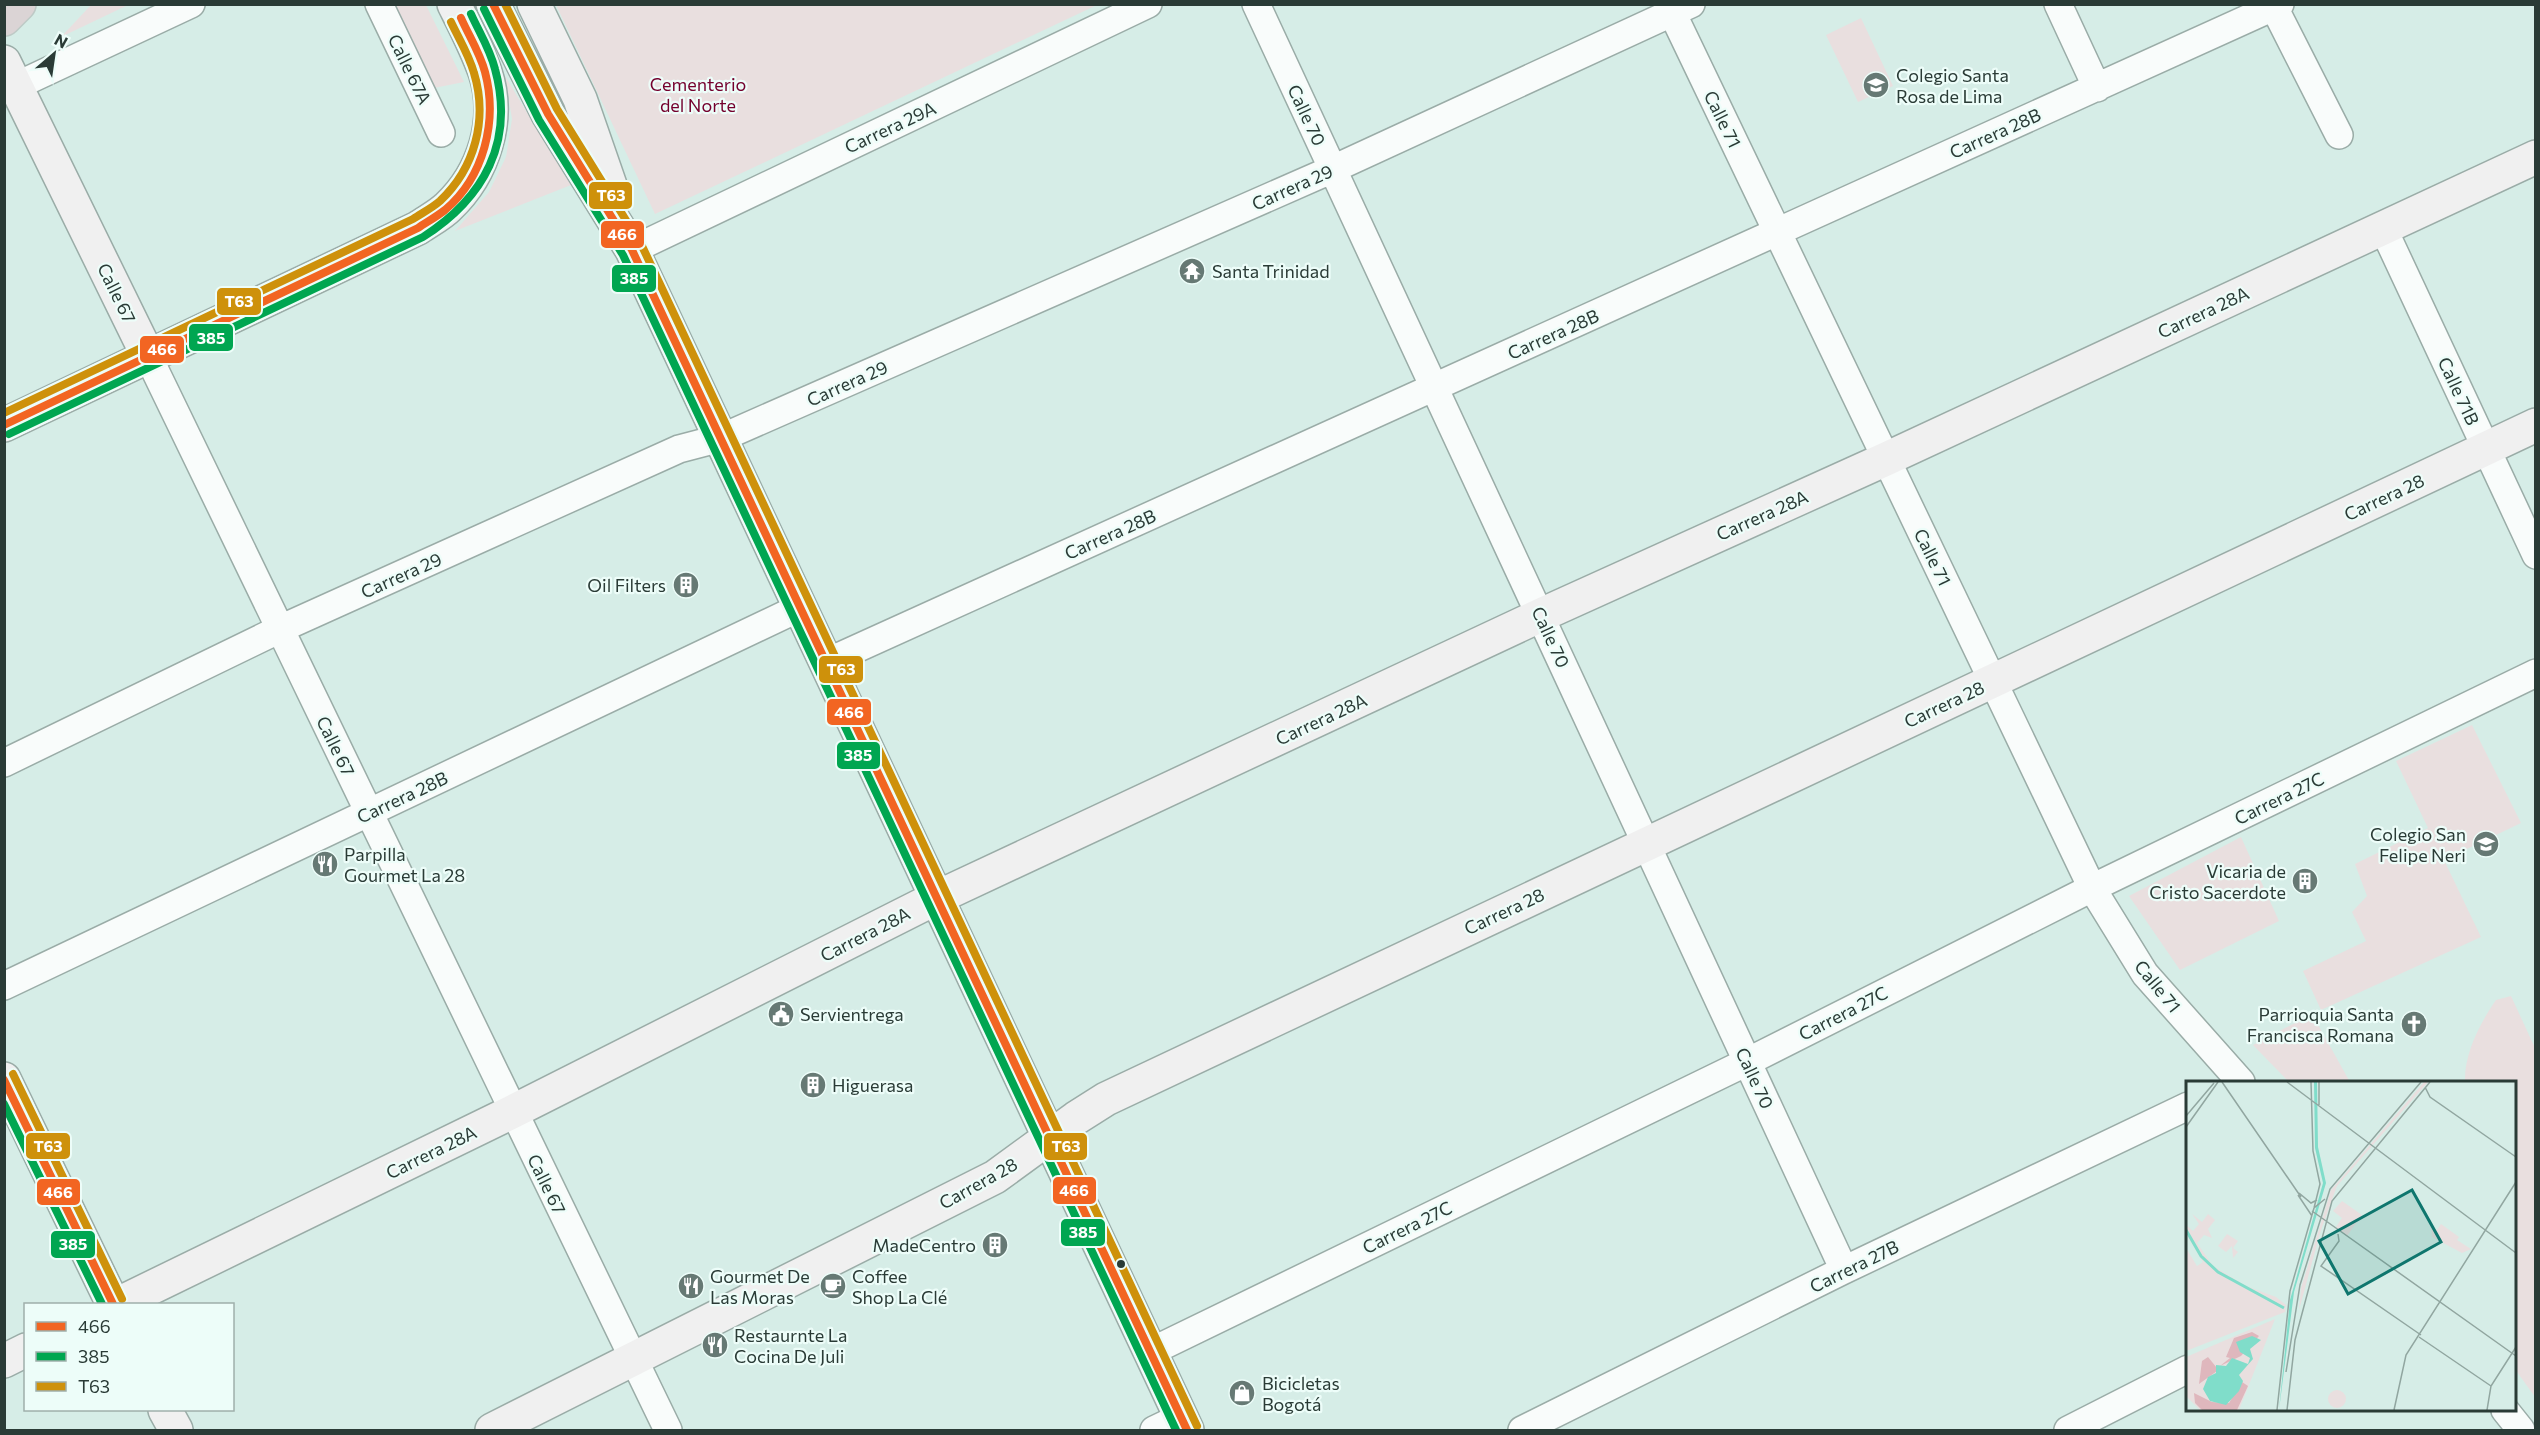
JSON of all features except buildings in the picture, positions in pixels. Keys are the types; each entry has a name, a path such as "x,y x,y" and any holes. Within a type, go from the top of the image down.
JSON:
{"highway":[{"path":"4,20 19,4"}],"street":[{"path":"10,74 191,4"},
{"name":"Calle 67A","path":"379,4 441,133"},
{"path":"534,4 580,99 632,250 721,438 724,450 1150,1352 1174,1426"},
{"name":"Carrera 29A","path":"632,250 1148,4"},
{"name":"Calle 70","path":"1256,4 1844,1270"},
{"path":"2058,4 2097,88"},
{"path":"2277,6 2338,135"},
{"name":"Carrera 28B","path":"825,663 2277,6"},
{"name":"Carrera 29","path":"4,764 280,629 679,449 721,438 1333,169 1677,7"},
{"name":"Calle 71","path":"1677,7 1777,232 2092,888 2145,974 2239,1081"},
{"path":"496,10 548,114 632,250"},
{"path":"4,425 418,228 447,208 471,178 481,159 490,130 491,99 485,72 461,18"},
{"name":"Calle 67","path":"10,74 668,1431"},
{"name":"Carrera 28A","path":"122,1303 512,1112 936,898 1541,615 1886,459 2535,158"},
{"name":"Calle 71B","path":"2383,228 2535,555"},
{"name":"Carrera 28","path":"492,1431 995,1177 1106,1099 2535,425"},
{"name":"Carrera 28B","path":"4,986 799,608"},
{"name":"Carrera 27C","path":"1150,1352 1747,1062 2092,888 2535,673"},
{"path":"4,1079 112,1303"},
{"name":"Carrera 27B","path":"1522,1431 1844,1270 2186,1106"},
{"path":"4,1361 24,1351"},
{"path":"2068,1431 2186,1371"},
{"path":"166,1411 176,1431"},
{"path":"2506,1411 2520,1431"}],"green space":[{"path":"91,5 128,5 61,37"},
{"path":"392,5 426,5 464,82 434,88"},
{"name":"Cementerio del Norte","path":"556,5 1097,5 655,214"},
{"path":"1861,18 1893,86 1858,102 1826,35"},
{"path":"505,76 571,185 455,231 489,192 506,157 512,119"},
{"path":"2472,725 2521,823 2444,860 2481,937 2321,1010 2303,971 2366,941 2352,912 2367,896 2355,864 2428,828 2396,761"},
{"path":"2241,837 2279,921 2180,970 2129,896"},
{"path":"2511,996 2535,1048 2535,1397 2516,1370 2516,1081 2465,1081 2467,1061 2474,1039 2496,1000"},
{"path":"2312,1014 2349,1081 2288,1081 2253,1045"}],"transit line":[{"name":"466","path":"493,4 548,114 632,250 1187,1430"},
{"name":"T63","path":"505,4 557,109 642,246 1197,1426"},
{"name":"385","path":"484,9 539,120 623,255 1176,1430"},
{"name":"385","path":"9,434 423,237 463,205 478,186 489,166 497,144 501,121 500,96 495,69 471,14"},
{"name":"466","path":"4,425 418,228 445,210 470,181 478,165 485,147 490,110 485,72 461,18"},
{"name":"T63","path":"4,413 413,219 440,201 462,174 470,158 479,125 480,108 474,73 467,53 451,22"},
{"name":"T63","path":"13,1074 122,1299"},
{"name":"466","path":"4,1080 113,1303"},
{"name":"385","path":"4,1104 102,1303"}],"place":[{"name":"Colegio Santa Rosa de Lima","path":"1876,85"},
{"name":"Santa Trinidad","path":"1192,271"},
{"name":"Oil Filters","path":"686,585"},
{"name":"Colegio San Felipe Neri","path":"2486,844"},
{"name":"Parpilla Gourmet La 28","path":"325,864"},
{"name":"Vicaria de Cristo Sacerdote","path":"2305,881"},
{"name":"Servientrega","path":"781,1014"},
{"name":"Parrioquia Santa Francisca Romana","path":"2414,1024"},
{"name":"Higuerasa","path":"813,1085"},
{"name":"MadeCentro","path":"995,1245"},
{"name":"Gourmet De Las Moras","path":"691,1286"},
{"name":"Coffee Shop La Clé","path":"833,1286"},
{"name":"Restaurnte La Cocina De Juli","path":"715,1345"},
{"name":"Bicicletas Bogotá","path":"1242,1393"}]}
